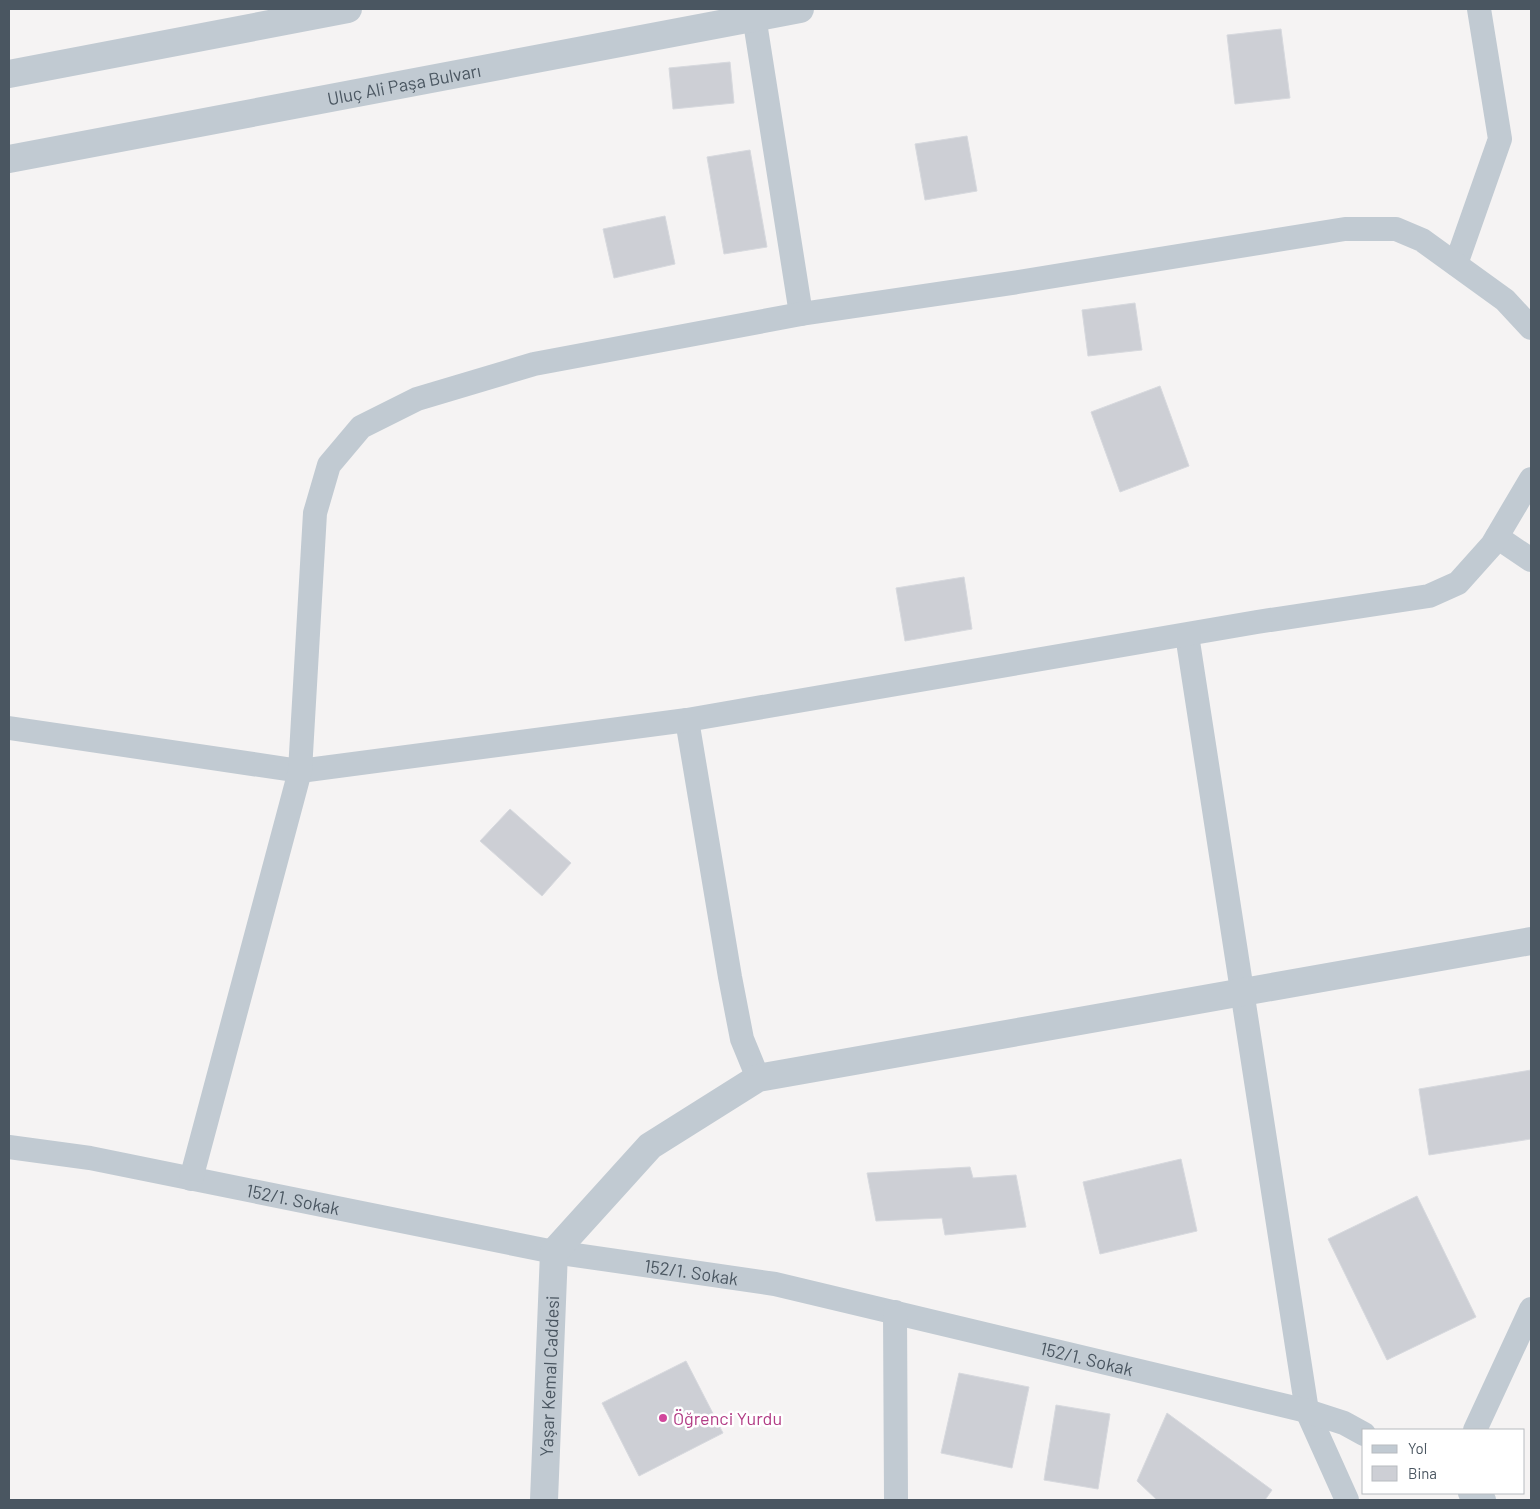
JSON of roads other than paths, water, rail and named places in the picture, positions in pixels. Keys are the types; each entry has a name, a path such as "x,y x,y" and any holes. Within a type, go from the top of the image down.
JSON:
{"street":[{"path":"9,74 348,9"},
{"name":"Uluç Ali Paşa Bulvarı","path":"9,159 754,16 800,9"},
{"path":"1456,264 1500,138 1479,9"},
{"path":"754,16 800,314"},
{"path":"191,1178 300,771 315,512 329,465 361,427 416,399 534,364 800,314 1038,279 1345,229 1396,229 1422,240 1505,300 1531,328"},
{"path":"9,728 300,771 686,720 1257,622 1429,596 1458,583 1492,546 1531,479"},
{"path":"1497,537 1531,560"},
{"path":"1187,635 1307,1410 1347,1500"},
{"path":"686,720 742,1039 758,1078"},
{"path":"554,1252 650,1146 758,1078 1531,941"},
{"name":"152/1. Sokak","path":"9,1146 90,1158 554,1252 775,1284 1307,1410 1344,1423 1362,1433"},
{"name":"Yaşar Kemal Caddesi","path":"544,1500 554,1252"},
{"path":"1475,1429 1531,1309"},
{"path":"895,1312 896,1500"},
{"path":"1472,1494 1484,1500"}],"place":[{"name":"Öğrenci Yurdu","path":"663,1418"}]}
